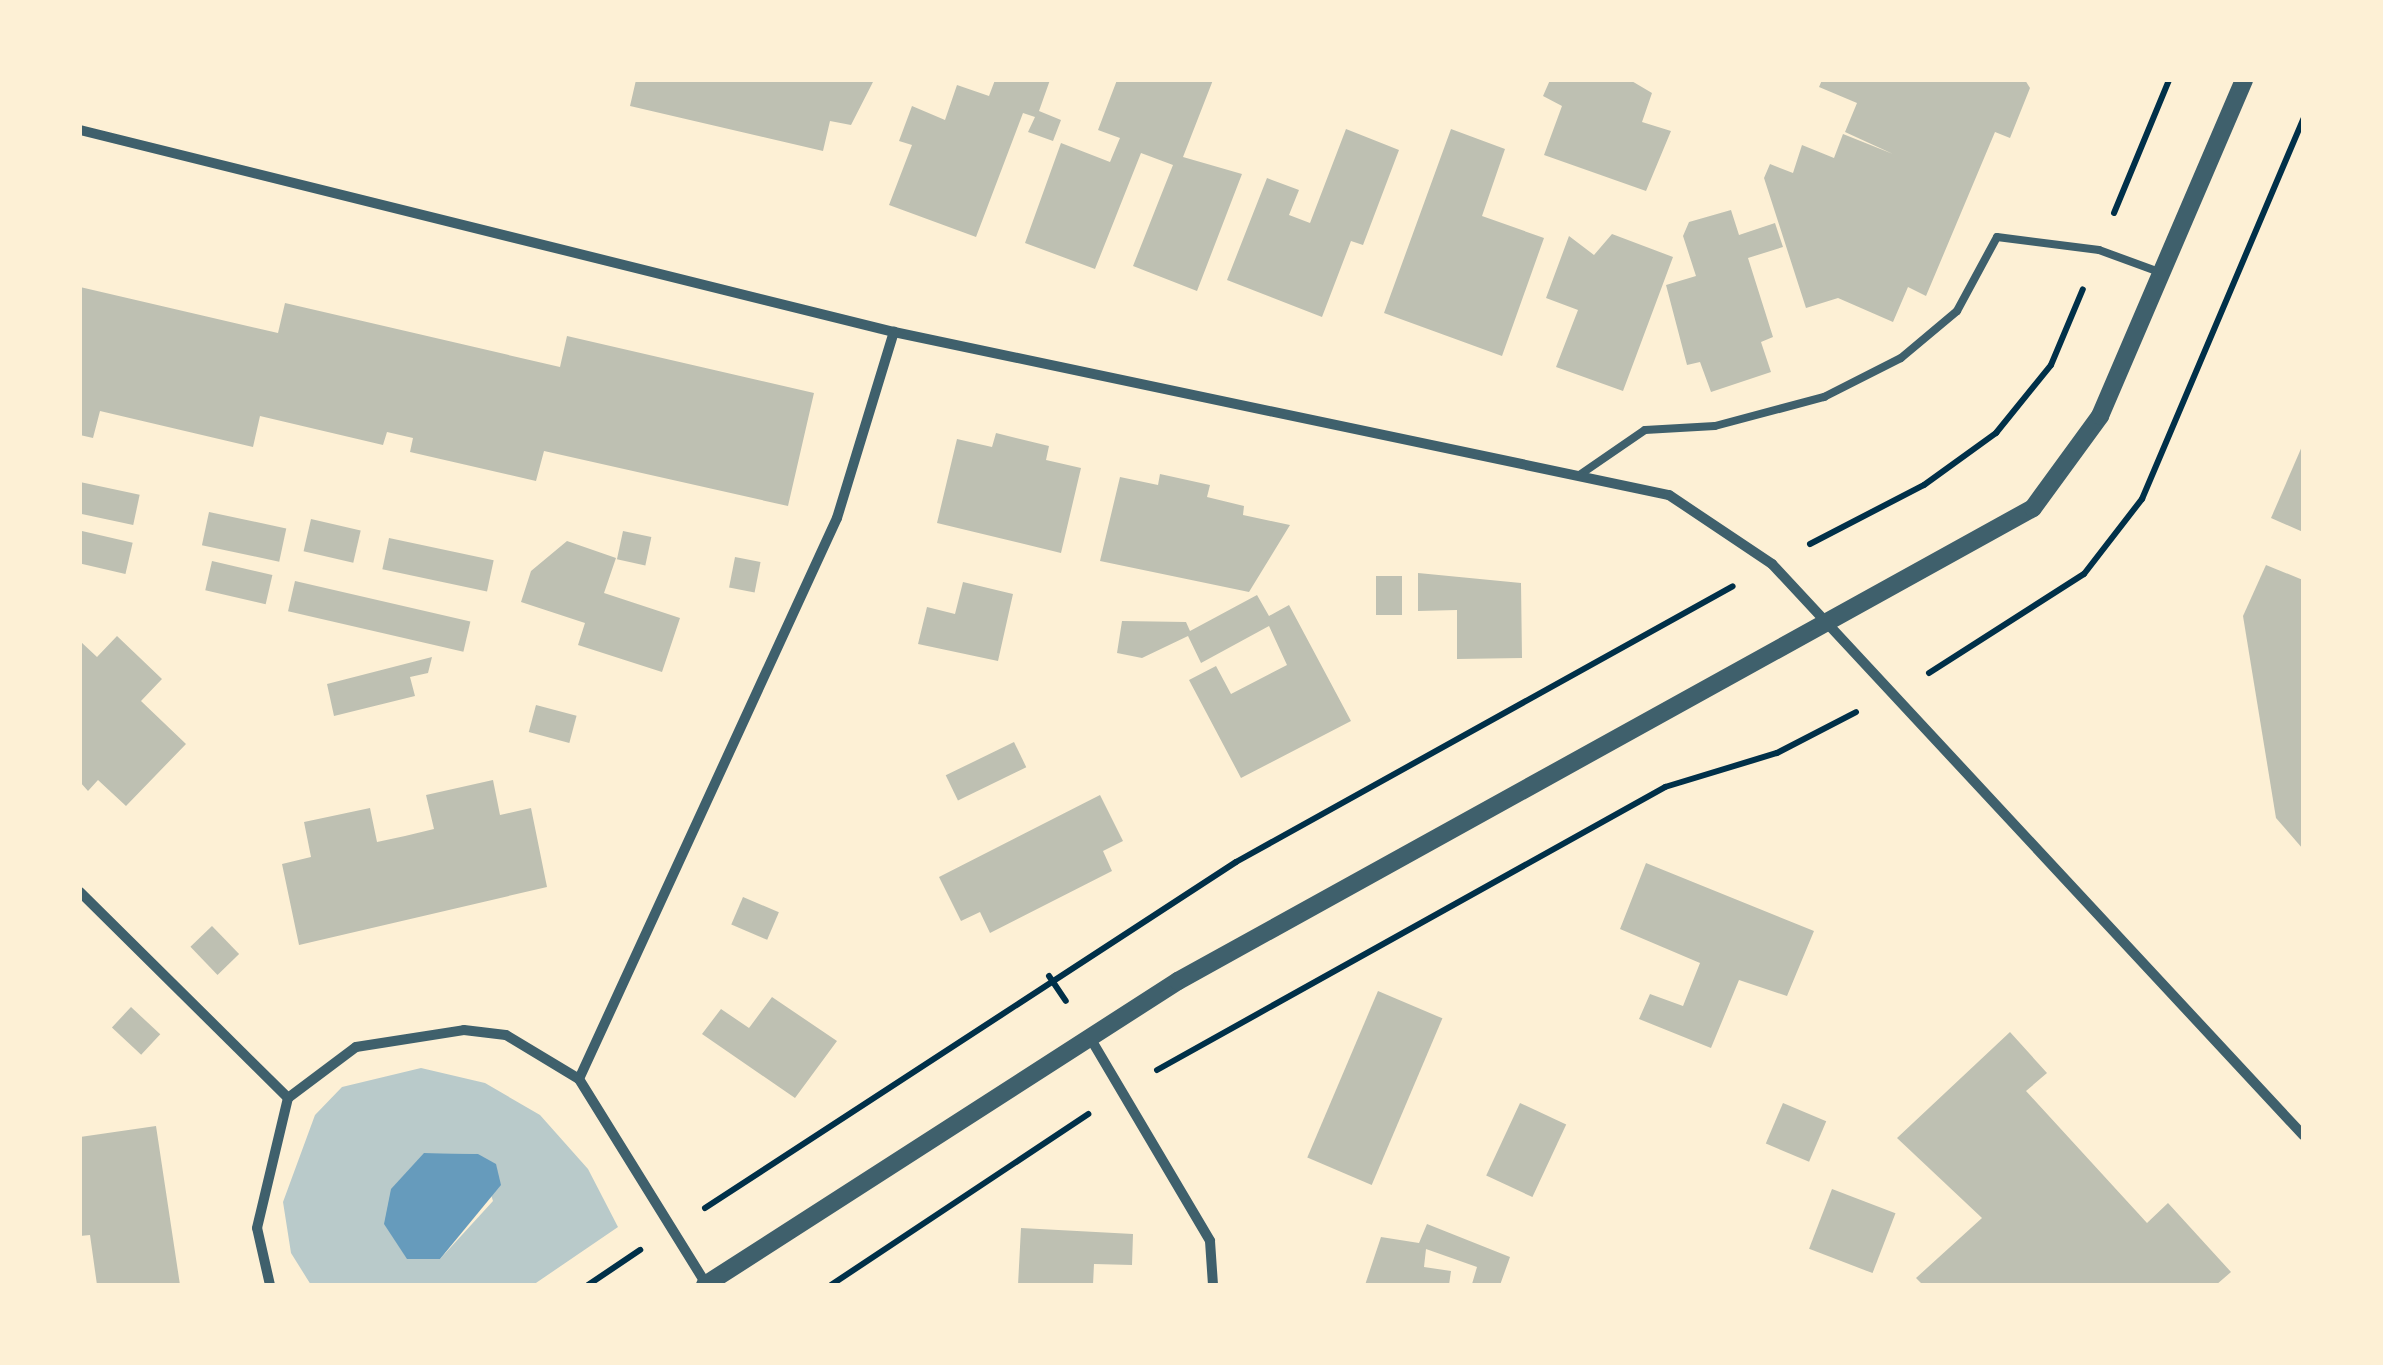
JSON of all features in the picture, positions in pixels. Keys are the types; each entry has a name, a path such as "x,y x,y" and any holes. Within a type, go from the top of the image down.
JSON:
{"street":[{"path":"270,1285 258,1228 288,1098 356,1047 464,1030 506,1036 579,1078 706,1284 1088,1036 2033,508 2100,416 2244,80"},
{"path":"80,130 894,332 1669,495 1772,564 2303,1135"},
{"path":"579,1078 837,518 894,332"},
{"path":"80,892 288,1098"},
{"path":"1088,1036 1210,1240 1212,1285"}],"lane":[{"path":"1578,476 1644,430 1715,426 1824,397 1901,358 1957,311 1998,237 2098,250 2162,274"}],"path":[{"path":"588,1285 1236,862 1772,564 1924,486 1996,433 2050,366 2169,80"},
{"path":"831,1285 1122,1092 1306,980 1665,787 1776,754 1892,694"}],"shaded area":[{"path":"421,1068 485,1083 540,1115 588,1169 618,1227 533,1285 311,1285 291,1253 283,1202 315,1115 342,1087","holes":["424,1153 478,1154 493,1201 440,1259"]}],"water":[{"path":"424,1153 478,1154 496,1164 501,1185 440,1259 407,1259 384,1224 391,1189"}],"building":[{"path":"636,80 874,80 851,125 830,121 823,151 630,106"},
{"path":"995,80 1050,80 1039,111 1061,120 1053,141 1028,132 1035,117 1023,113 976,237 889,205 912,145 899,141 912,106 945,120 957,85 989,96"},
{"path":"1117,80 1213,80 1183,157 1242,174 1197,291 1133,266 1173,165 1141,153 1095,269 1025,243 1061,143 1110,162 1120,138 1098,130"},
{"path":"1550,80 1630,80 1652,93 1642,122 1671,131 1646,191 1544,155 1562,106 1543,96"},
{"path":"1822,80 2025,80 2030,88 2010,138 1995,132 1926,296 1908,287 1893,322 1838,298 1806,308 1764,178 1770,164 1793,173 1802,145 1834,158 1843,134 1893,154 1845,132 1857,103 1819,87"},
{"path":"1346,129 1399,150 1363,245 1351,241 1322,317 1227,280 1267,178 1299,190 1289,215 1310,223"},
{"path":"1451,129 1505,149 1482,216 1544,238 1502,356 1384,313"},
{"path":"1731,210 1739,235 1775,223 1783,247 1748,258 1773,337 1761,342 1771,372 1711,392 1700,362 1687,365 1666,285 1696,276 1683,236 1689,222"},
{"path":"1612,234 1673,257 1623,391 1556,367 1578,310 1546,298 1569,236 1594,255"},
{"path":"80,287 278,333 285,303 560,367 567,336 814,393 788,506 544,451 536,481 410,452 413,438 387,432 383,445 260,416 253,447 100,411 93,438 80,435"},
{"path":"996,433 1049,446 1046,460 1081,468 1061,553 937,523 957,439 992,447"},
{"path":"2303,444 2303,532 2271,518"},
{"path":"1160,474 1210,485 1207,497 1244,506 1243,515 1290,525 1249,592 1100,561 1120,477 1158,485"},
{"path":"80,482 140,495 133,525 80,514"},
{"path":"209,512 286,528 279,562 202,545"},
{"path":"311,519 361,530 353,563 304,551"},
{"path":"82,531 133,543 125,574 80,563"},
{"path":"623,531 651,537 645,565 617,559"},
{"path":"389,538 494,560 487,592 382,569"},
{"path":"567,541 616,558 604,593 680,618 662,672 578,645 585,623 521,602 531,571"},
{"path":"735,557 761,562 755,592 729,587"},
{"path":"212,561 272,575 266,604 205,590"},
{"path":"2266,565 2303,580 2303,849 2276,818 2243,616"},
{"path":"1418,573 1521,583 1522,658 1457,659 1457,610 1418,611"},
{"path":"1376,576 1402,576 1402,615 1376,615"},
{"path":"295,581 470,621 463,652 288,611"},
{"path":"963,582 1013,594 998,661 918,644 927,607 955,614"},
{"path":"1257,595 1269,616 1289,605 1351,721 1241,778 1189,680 1216,666 1231,694 1287,665 1269,626 1201,663 1188,636 1142,658 1117,653 1122,621 1186,622 1190,631"},
{"path":"117,636 162,679 141,701 186,744 126,806 98,780 88,791 80,782 80,641 97,657"},
{"path":"432,657 428,673 410,677 415,696 334,716 327,684"},
{"path":"536,705 577,716 569,743 529,732"},
{"path":"1014,742 1026,767 958,800 946,775"},
{"path":"493,780 500,815 531,808 547,887 299,945 282,864 311,857 304,822 370,808 377,842 405,836 434,829 426,795"},
{"path":"1100,795 1123,841 1103,851 1112,871 990,933 980,912 961,921 939,877"},
{"path":"1646,863 1814,931 1787,996 1739,980 1711,1048 1639,1019 1650,994 1683,1006 1700,963 1620,929"},
{"path":"743,897 779,912 767,940 731,925"},
{"path":"212,926 239,954 218,975 190,947"},
{"path":"1378,991 1442,1018 1372,1185 1307,1158"},
{"path":"772,997 837,1041 795,1098 702,1034 721,1009 749,1028"},
{"path":"131,1007 160,1034 141,1055 112,1027"},
{"path":"2010,1032 2047,1073 2026,1091 2147,1223 2168,1203 2231,1272 2216,1285 1923,1285 1916,1278 1982,1218 1897,1138"},
{"path":"1520,1103 1566,1125 1532,1197 1486,1176"},
{"path":"1783,1103 1826,1121 1809,1162 1766,1144"},
{"path":"156,1126 180,1285 97,1285 90,1235 80,1236 80,1137"},
{"path":"1832,1189 1895,1213 1873,1273 1809,1249"},
{"path":"1427,1224 1510,1257 1500,1285 1472,1284 1477,1267 1426,1249 1424,1267 1451,1271 1449,1285 1365,1285 1381,1237 1419,1243"},
{"path":"1021,1228 1133,1234 1132,1265 1094,1264 1093,1285 1018,1285"}]}
